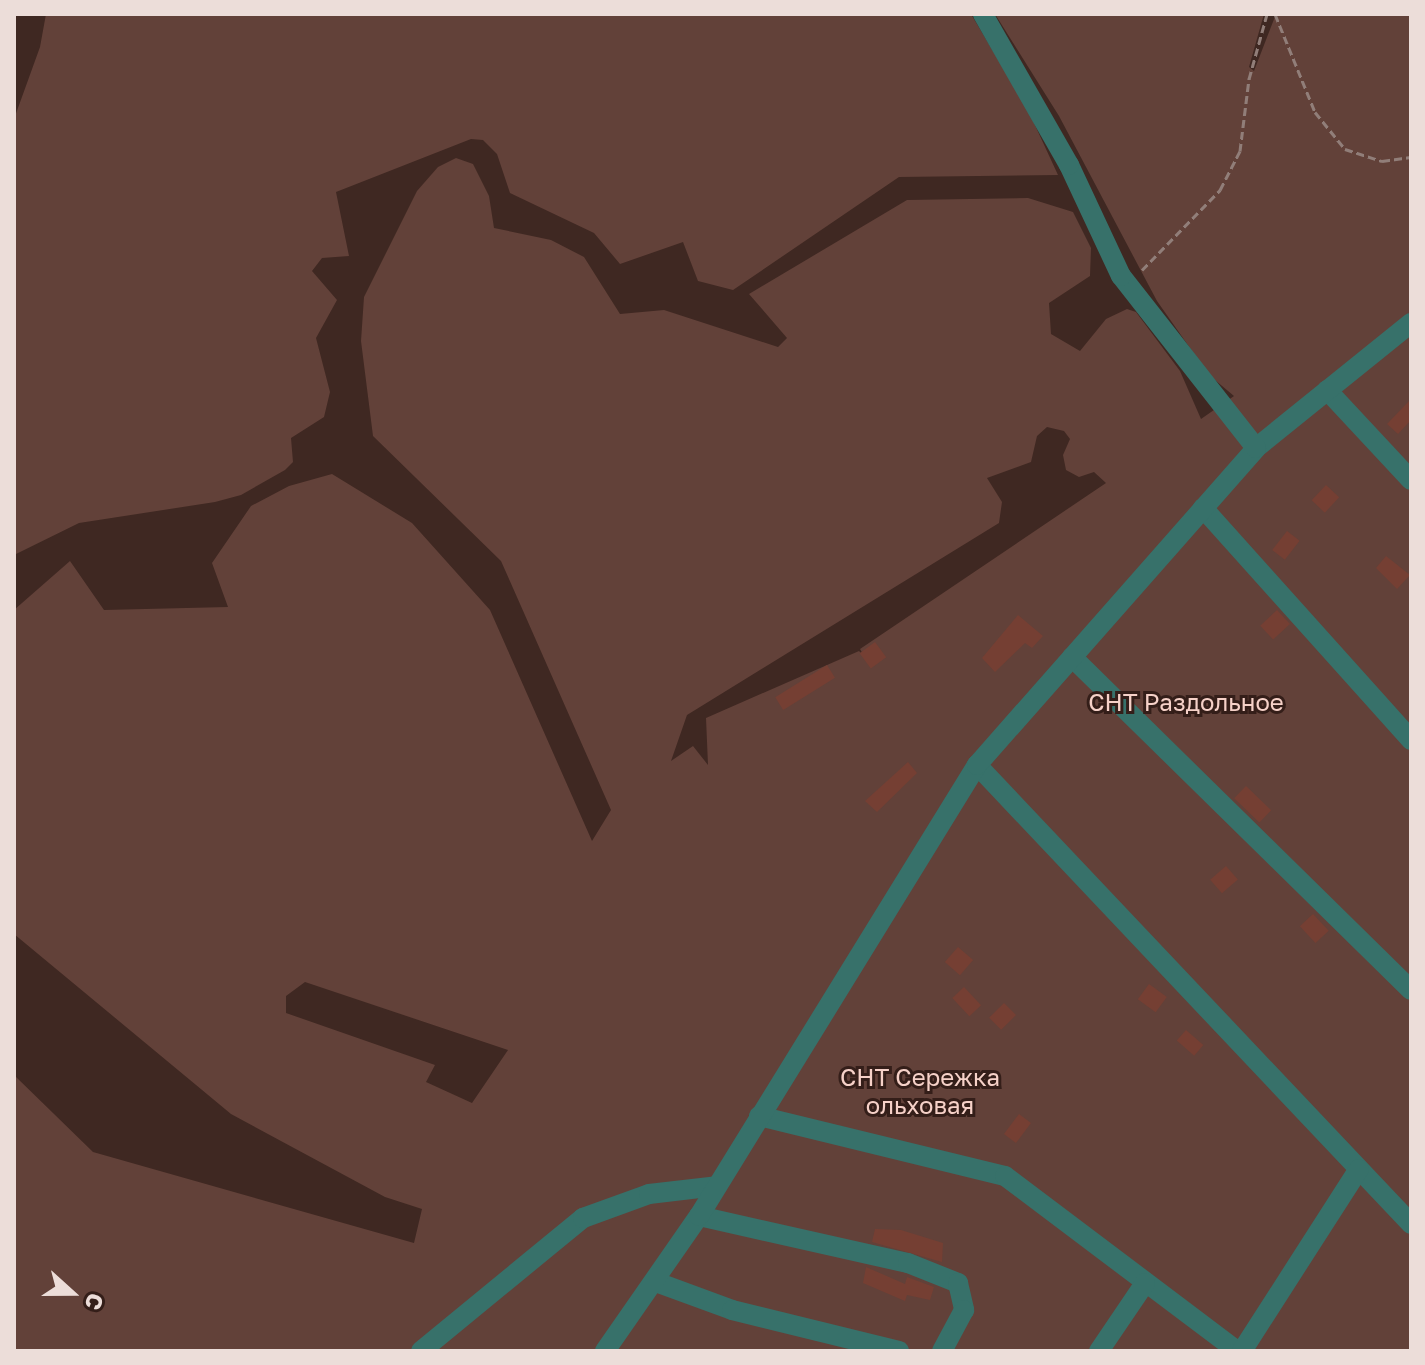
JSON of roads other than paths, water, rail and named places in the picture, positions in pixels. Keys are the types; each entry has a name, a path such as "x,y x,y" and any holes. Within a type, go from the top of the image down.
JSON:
{"lane":[{"path":"983,14 1133,291 1256,448"},
{"path":"605,1351 656,1282 699,1216 977,765 1256,448 1411,323"},
{"path":"1327,390 1411,480"},
{"path":"1203,508 1411,740"},
{"path":"1072,657 1411,990"},
{"path":"977,765 1411,1224"},
{"path":"759,1116 1005,1176 1239,1351 1359,1169"},
{"path":"421,1351 583,1218 649,1194 717,1186"},
{"path":"699,1216 908,1263 950,1279 965,1295 964,1310 942,1351"},
{"path":"656,1282 732,1310 899,1351"},
{"path":"1099,1351 1145,1283"}],"park label":[{"name":"СНТ Раздольное","path":"1186,702"},
{"name":"СНТ Сережка ольховая","path":"920,1091"}]}
